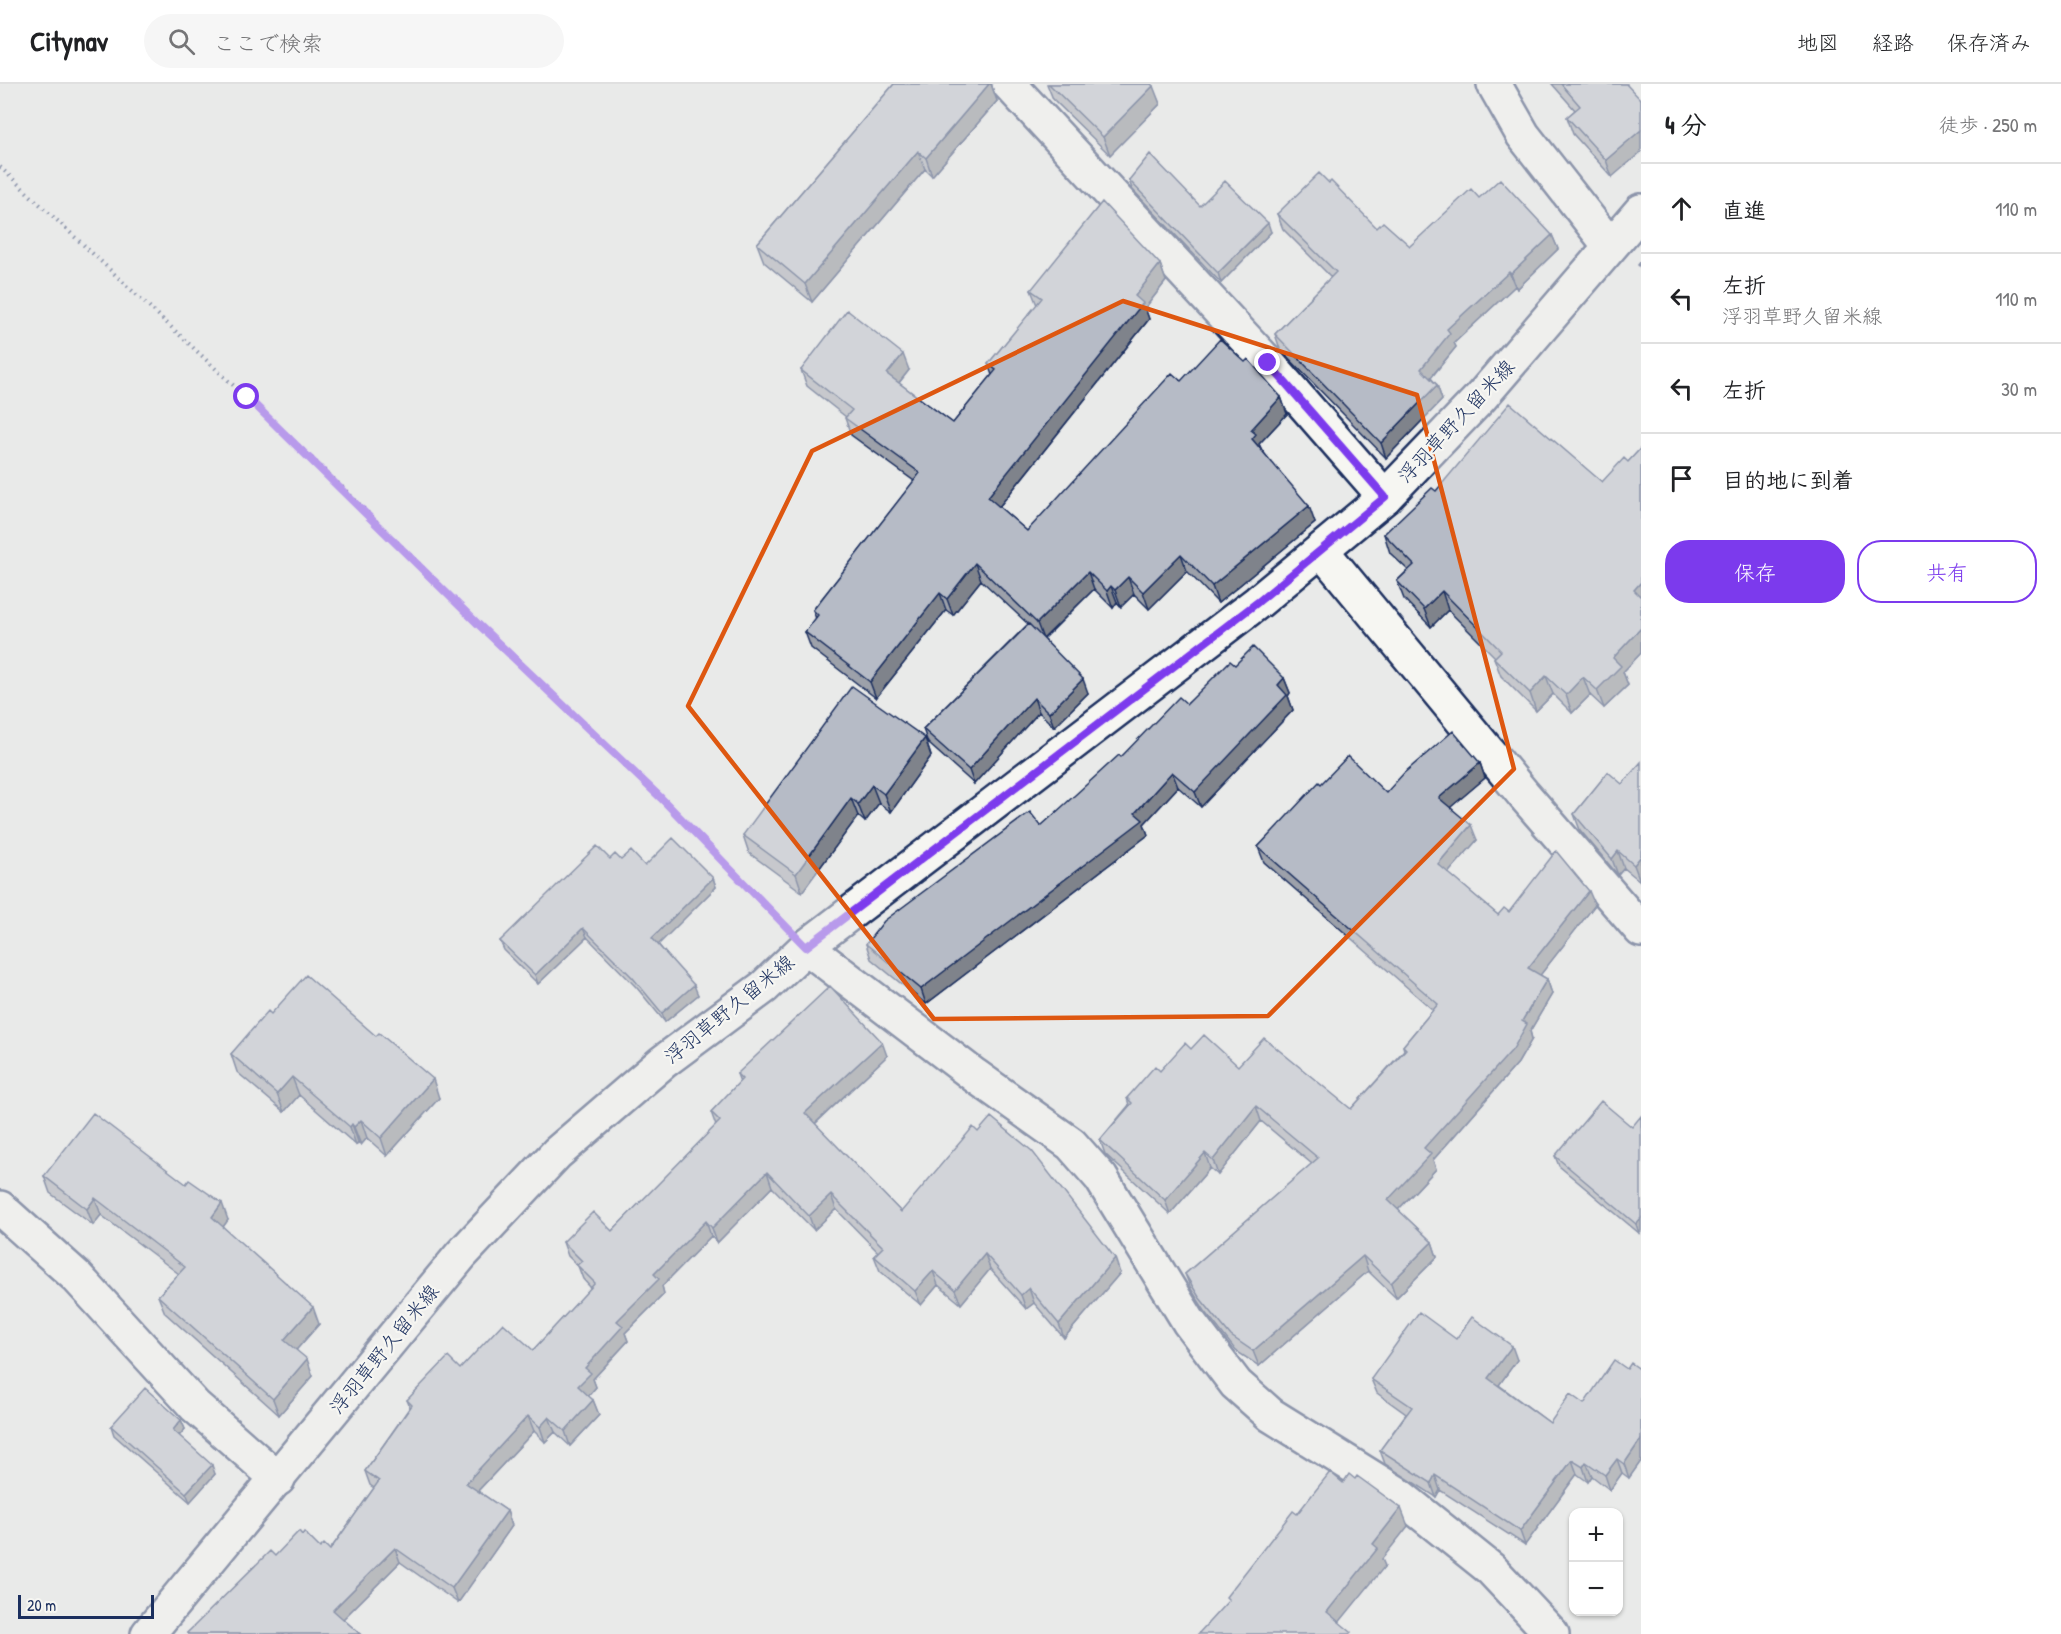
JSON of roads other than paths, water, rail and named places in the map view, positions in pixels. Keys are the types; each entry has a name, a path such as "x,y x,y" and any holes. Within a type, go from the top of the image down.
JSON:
{"street":[{"path":"1008,84 1268,363 1385,497"},
{"path":"1494,84 1523,135 1611,246"},
{"name":"浮羽草野久留米線","path":"148,1634 461,1255 557,1153 663,1062 764,987 806,947 1322,551 1385,497 1481,397 1641,211"},
{"path":"1322,551 1524,795 1641,930"},
{"path":"806,947 974,1075 1071,1144 1101,1178 1189,1322 1236,1384 1271,1415 1395,1492 1491,1569 1552,1634"},
{"path":"0,1208 77,1277 195,1407 278,1479"}]}
